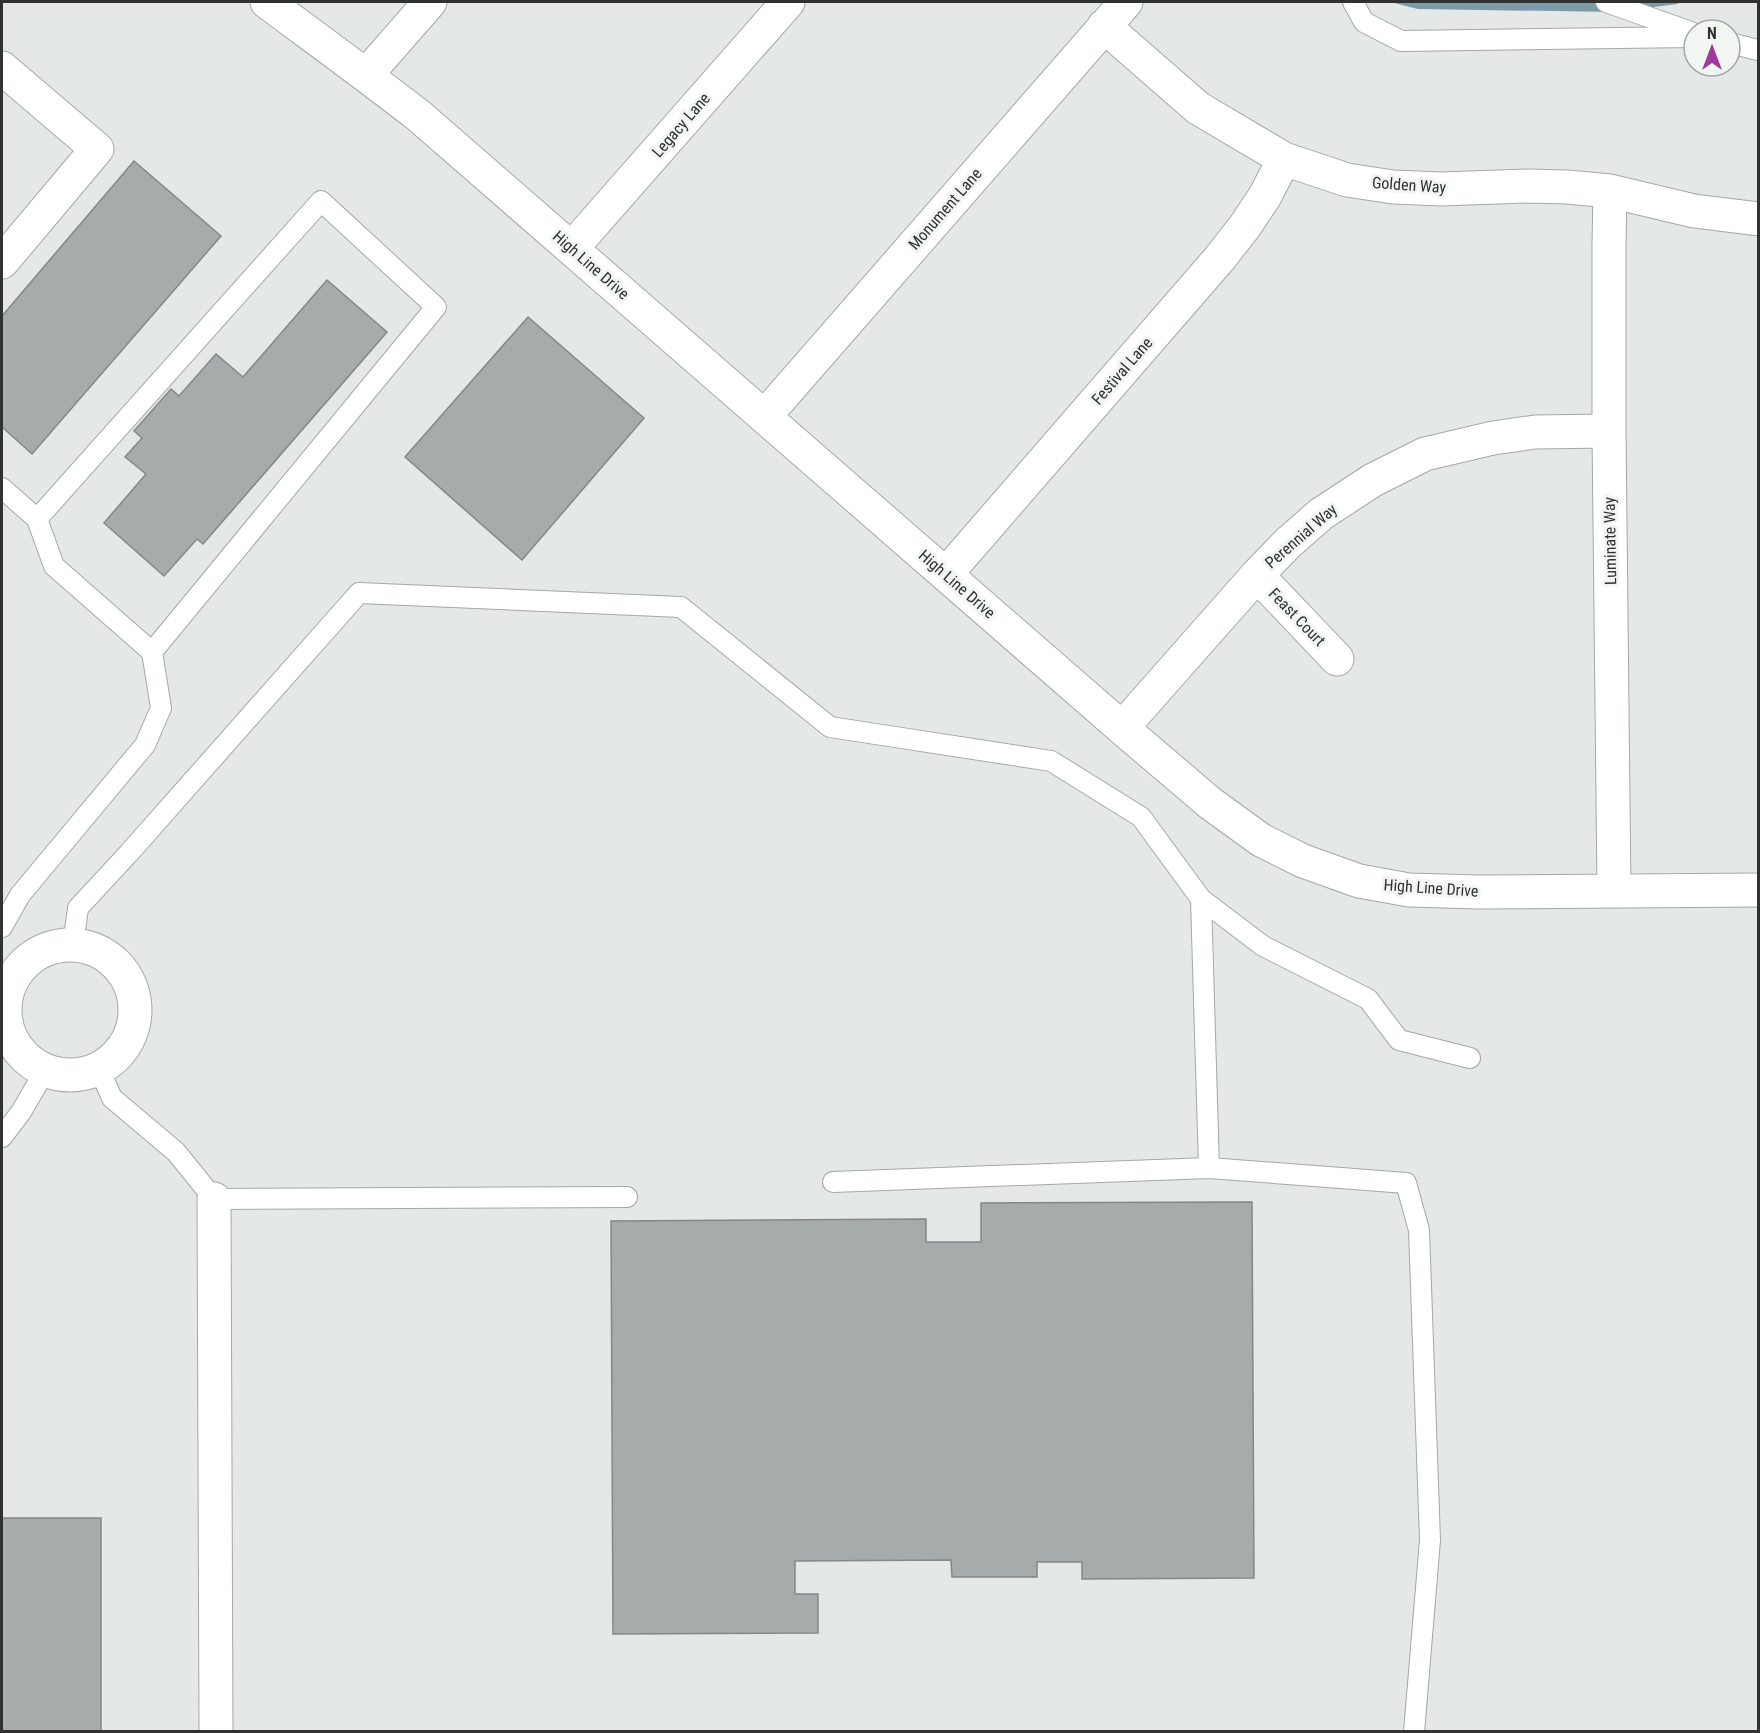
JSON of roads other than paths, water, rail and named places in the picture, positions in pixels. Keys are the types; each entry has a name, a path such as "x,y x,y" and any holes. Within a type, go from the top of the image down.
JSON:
{"street":[{"name":"High Line Drive","path":"267,2 366,74 418,116 1210,804 1261,840 1303,861 1359,881 1409,890 1466,892 1758,890"},
{"path":"366,74 430,2"},
{"name":"Legacy Lane","path":"572,248 788,2"},
{"name":"Monument Lane","path":"765,416 1126,2"},
{"name":"Golden Way","path":"1104,26 1198,108 1284,159 1347,180 1393,187 1441,189 1529,186 1610,191 1694,211 1758,219"},
{"path":"2,68 98,149 2,262"},
{"name":"Festival Lane","path":"946,574 1220,258 1265,196 1284,159"},
{"name":"Luminate Way","path":"1610,191 1609,431 1614,891"},
{"name":"Perennial Way","path":"1122,728 1288,543 1321,514 1373,480 1425,454 1494,438 1534,432 1609,431"},
{"name":"Feast Court","path":"1257,575 1337,659"},
{"path":"73,945 91,948 108,957 122,971 131,988 136,1006 134,1025 127,1043 115,1058 99,1069 82,1075 63,1076 45,1071 30,1062 17,1048 8,1032 3,1015 12,979 23,965 38,953 55,947 73,945"},
{"path":"214,1198 216,1731"}],"lane":[{"path":"1353,2 1364,22 1401,41 1682,35"},
{"path":"1606,2 1682,30"},
{"path":"1742,46 1758,50"},
{"path":"37,519 321,201 436,307 152,652"},
{"path":"2,488 37,519 54,566 152,652 161,708 145,745 20,895 2,927"},
{"path":"73,945 78,908 359,592 681,607 830,727 1051,761 1141,818 1202,899 1263,946 1368,999 1399,1040 1470,1058"},
{"path":"1202,899 1209,1168"},
{"path":"99,1069 112,1098 176,1152 214,1198 627,1197"},
{"path":"2,1137 21,1112 45,1071"},
{"path":"833,1182 1209,1168 1406,1183 1419,1230 1430,1540 1414,1731"}],"water":[{"path":"1390,2 1680,2 1616,12 1418,9"}]}
